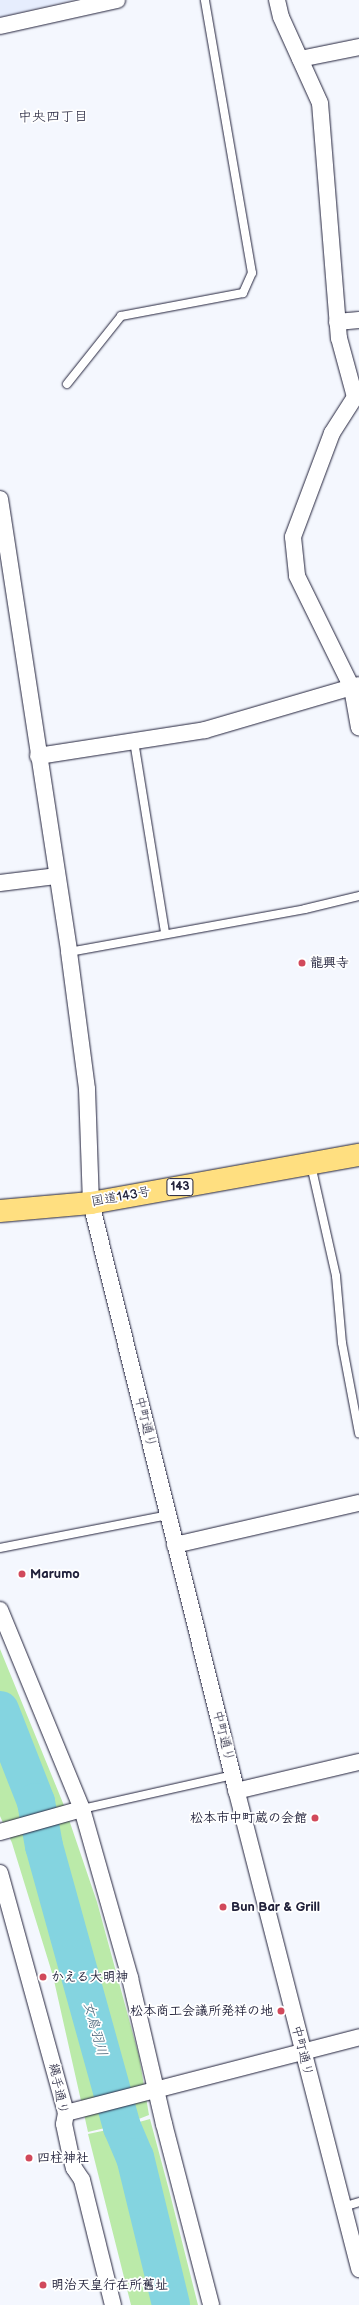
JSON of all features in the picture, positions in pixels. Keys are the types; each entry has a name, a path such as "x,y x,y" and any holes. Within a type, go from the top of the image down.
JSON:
{"highway":[{"name":"国道143号","path":"0,1211 90,1203 359,1155"}],"street":[{"path":"0,26 117,0"},
{"path":"277,0 281,17 320,103 337,322 339,338 355,397 332,433 293,537 297,576 355,686 359,727"},
{"path":"300,59 359,46"},
{"path":"337,322 359,320"},
{"name":"中町通り","path":"0,499 2,521 68,952 87,1089 90,1203 234,1783 359,2269"},
{"path":"38,756 205,730 355,686"},
{"path":"0,883 56,876"},
{"path":"175,1545 359,1503"},
{"path":"0,1610 77,1811 111,1907 148,2090 210,2305"},
{"path":"234,1783 359,1762"},
{"path":"0,1832 77,1811"},
{"name":"縄手通り","path":"0,1874 73,2111 64,2124 72,2162 82,2180 113,2305"},
{"path":"73,2111 302,2050 359,2037"}],"lane":[{"path":"67,384 121,316 243,293 252,273 205,0"},
{"path":"134,741 165,934"},
{"path":"68,952 305,909 359,896"},
{"path":"311,1164 336,1276 342,1343 359,1433"},
{"path":"0,1548 168,1515"},
{"path":"77,1811 234,1783"},
{"path":"343,2207 359,2202"}],"shaded area":[{"path":"0,0 73,0 0,17"}],"green space":[{"path":"0,1649 65,1808 97,1902 139,2056 149,2115 131,2122 117,2088 48,1846 41,1804 0,1694"},
{"path":"0,1734 26,1814 28,1840 81,2017 92,2088 105,2128 88,2132 53,1976 12,1843 0,1816"},
{"path":"150,2119 198,2305 184,2305 158,2195 132,2124"},
{"path":"107,2130 117,2147 128,2197 142,2218 159,2305 131,2305 88,2134"}],"waterway":[{"name":"女鳥羽川","path":"0,1710 36,1802 44,1846 122,2127 135,2157 171,2305"}],"place":[{"name":"龍興寺","path":"302,963"},
{"name":"Marumo","path":"22,1574"},
{"name":"松本市中町蔵の会館","path":"315,1818"},
{"name":"Bun Bar & Grill","path":"223,1907"},
{"name":"かえる大明神","path":"43,1977"},
{"name":"松本商工会議所発祥の地","path":"281,2011"},
{"name":"四柱神社","path":"29,2158"},
{"name":"明治天皇行在所舊址","path":"43,2285"}],"district":[{"name":"中央四丁目","path":"53,117"}]}
